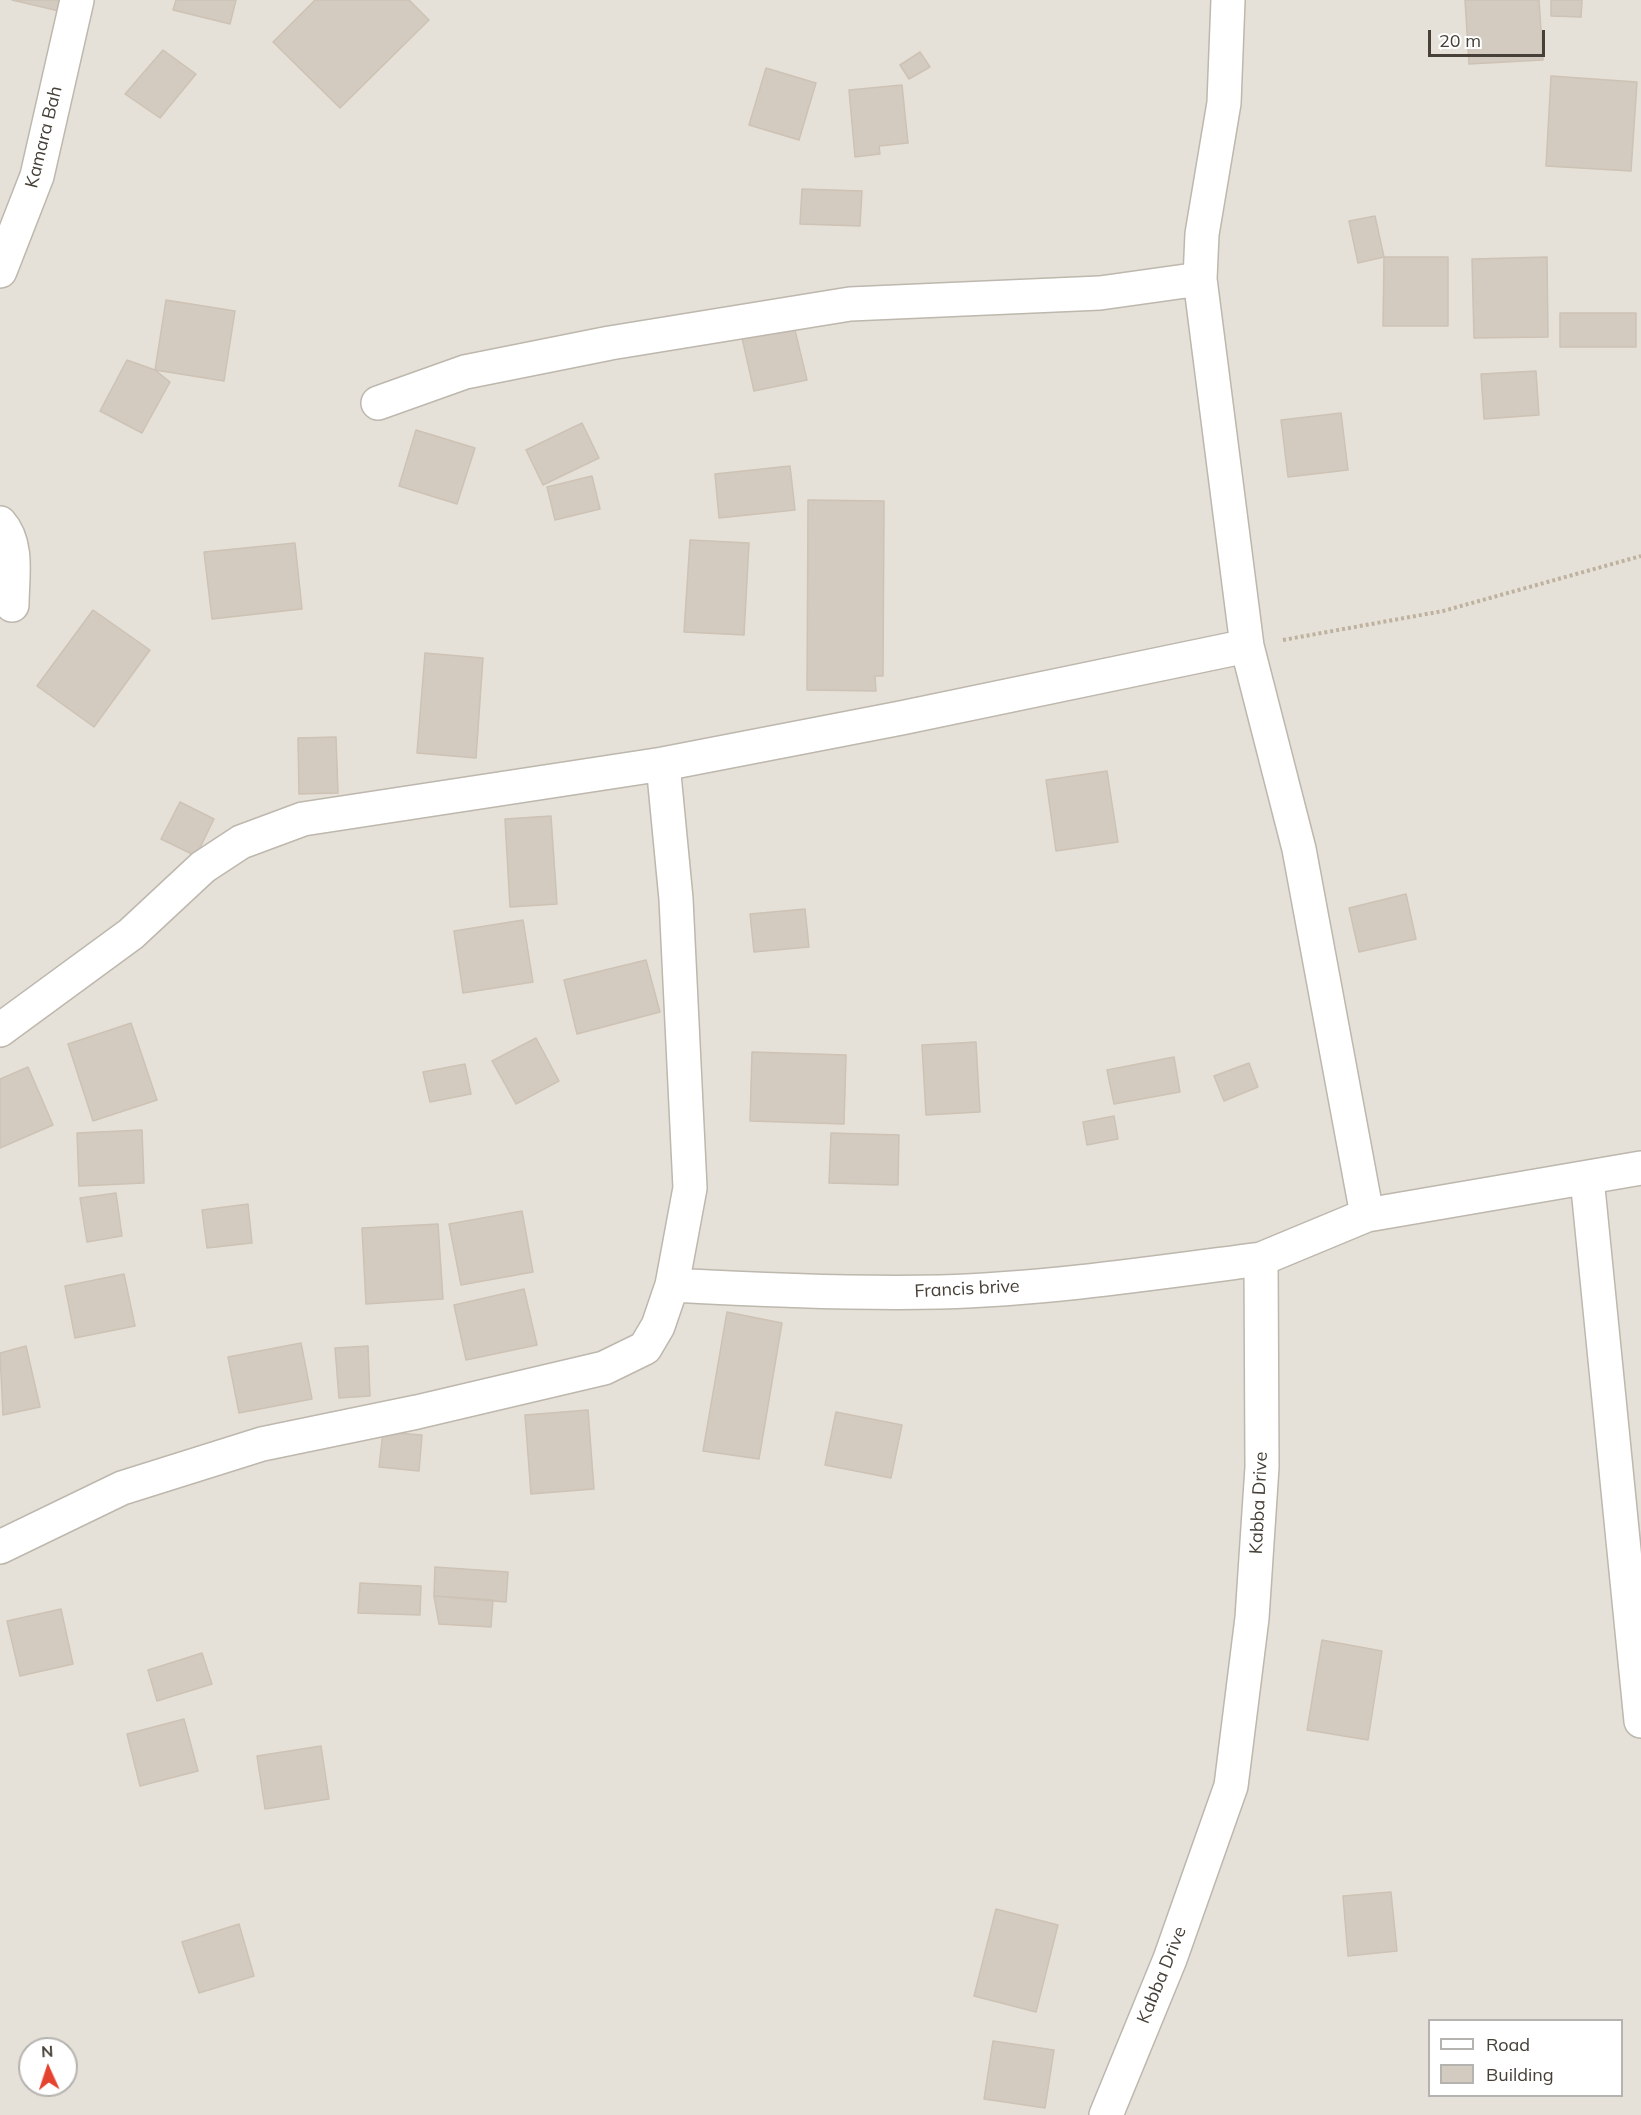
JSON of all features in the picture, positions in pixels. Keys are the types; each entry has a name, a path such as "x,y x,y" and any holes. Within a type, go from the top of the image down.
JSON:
{"street":[{"name":"Kamara Bah","path":"0,271 38,176 76,0"},
{"path":"1228,0 1224,103 1202,234 1200,279 1247,646 1299,849 1366,1215"},
{"path":"378,403 465,372 610,343 850,304 1100,293 1200,279"},
{"path":"0,523 6,530 13,549 12,605"},
{"path":"0,1030 131,934 203,867 241,842 303,819 663,764 901,718 1247,646"},
{"path":"0,1547 122,1488 262,1444 417,1412 604,1368 645,1348 658,1326 672,1285 690,1188 676,899 663,764"},
{"path":"1261,1259 1366,1215 1641,1168"},
{"path":"1587,1178 1641,1721"},
{"name":"Francis brive","path":"672,1285 822,1293 942,1292 1080,1282 1261,1259"},
{"name":"Kabba Drive","path":"1106,2115 1170,1959 1231,1786 1252,1618 1262,1467 1261,1259"}],"path":[{"path":"1247,646 1443,611 1641,556"}],"shaded area":[{"path":"0,0 1641,0 1641,2115 0,2115"}],"building":[{"path":"12,0 60,0 59,11"},
{"path":"176,0 236,0 230,24 173,10"},
{"path":"315,0 409,0 429,20 340,108 273,42"},
{"path":"1465,0 1539,0 1543,60 1469,64"},
{"path":"1551,0 1582,0 1581,17 1551,16"},
{"path":"163,50 196,74 160,118 125,94"},
{"path":"920,52 930,67 909,79 900,65"},
{"path":"766,68 816,83 799,140 749,125"},
{"path":"1551,76 1637,82 1631,171 1546,166"},
{"path":"902,85 908,143 879,146 880,154 855,157 849,90"},
{"path":"802,189 862,191 860,226 800,224"},
{"path":"1375,216 1384,257 1358,263 1349,221"},
{"path":"1384,257 1448,257 1448,326 1383,326"},
{"path":"1547,257 1548,337 1474,338 1472,259"},
{"path":"166,300 235,311 224,381 155,370"},
{"path":"1560,313 1636,313 1636,347 1560,347"},
{"path":"794,326 807,380 754,391 742,338"},
{"path":"127,360 155,370 170,382 142,433 100,411"},
{"path":"1536,371 1539,415 1484,419 1481,374"},
{"path":"1341,413 1348,470 1288,477 1281,420"},
{"path":"582,423 599,458 543,485 526,450"},
{"path":"416,430 475,448 457,504 399,486"},
{"path":"790,466 795,510 719,518 715,474"},
{"path":"592,476 600,509 555,520 547,487"},
{"path":"808,500 884,501 883,676 875,676 876,691 807,690"},
{"path":"690,540 749,543 744,635 684,632"},
{"path":"295,543 302,609 212,619 204,552"},
{"path":"93,610 150,650 94,727 37,686"},
{"path":"425,653 483,658 476,758 417,753"},
{"path":"336,737 338,793 299,794 298,738"},
{"path":"1107,771 1118,842 1056,851 1046,780"},
{"path":"180,802 214,819 196,856 161,839"},
{"path":"551,816 557,904 510,907 505,819"},
{"path":"1406,894 1416,939 1359,952 1349,908"},
{"path":"805,909 809,947 754,952 750,914"},
{"path":"523,920 533,982 463,993 454,931"},
{"path":"646,960 660,1012 577,1034 564,980"},
{"path":"131,1023 157,1100 93,1121 68,1044"},
{"path":"536,1038 559,1081 516,1104 492,1061"},
{"path":"976,1042 980,1112 926,1115 922,1045"},
{"path":"752,1052 846,1055 844,1124 750,1121"},
{"path":"1174,1057 1180,1092 1114,1104 1107,1070"},
{"path":"1249,1063 1258,1087 1224,1101 1214,1076"},
{"path":"465,1064 471,1094 430,1102 423,1072"},
{"path":"28,1067 53,1125 0,1148 0,1079"},
{"path":"1114,1116 1118,1139 1087,1145 1083,1122"},
{"path":"142,1130 144,1183 79,1186 77,1133"},
{"path":"831,1133 899,1135 898,1185 829,1183"},
{"path":"116,1193 122,1236 87,1242 80,1198"},
{"path":"248,1204 252,1243 207,1248 202,1210"},
{"path":"522,1211 533,1272 461,1285 449,1224"},
{"path":"438,1224 443,1299 366,1304 362,1228"},
{"path":"124,1274 135,1326 75,1338 65,1286"},
{"path":"524,1289 537,1345 466,1360 454,1305"},
{"path":"727,1312 782,1323 759,1459 703,1451"},
{"path":"301,1343 312,1399 239,1413 228,1357"},
{"path":"26,1346 40,1407 3,1415 0,1353"},
{"path":"368,1346 370,1396 339,1398 335,1348"},
{"path":"588,1410 594,1489 531,1494 525,1415"},
{"path":"836,1412 902,1425 891,1478 825,1465"},
{"path":"383,1432 422,1435 419,1471 379,1467"},
{"path":"435,1567 508,1572 506,1602 434,1596"},
{"path":"360,1583 421,1586 420,1615 358,1613"},
{"path":"434,1596 493,1600 491,1627 439,1624"},
{"path":"61,1609 73,1664 20,1676 7,1621"},
{"path":"1322,1640 1382,1651 1368,1740 1307,1730"},
{"path":"202,1653 212,1684 157,1701 148,1670"},
{"path":"184,1719 198,1771 140,1786 127,1734"},
{"path":"321,1746 329,1799 265,1809 257,1756"},
{"path":"1391,1892 1397,1951 1348,1956 1343,1896"},
{"path":"996,1909 1058,1925 1036,2012 974,1996"},
{"path":"239,1924 254,1976 199,1993 182,1942"},
{"path":"993,2041 1054,2050 1045,2108 984,2099"}]}
